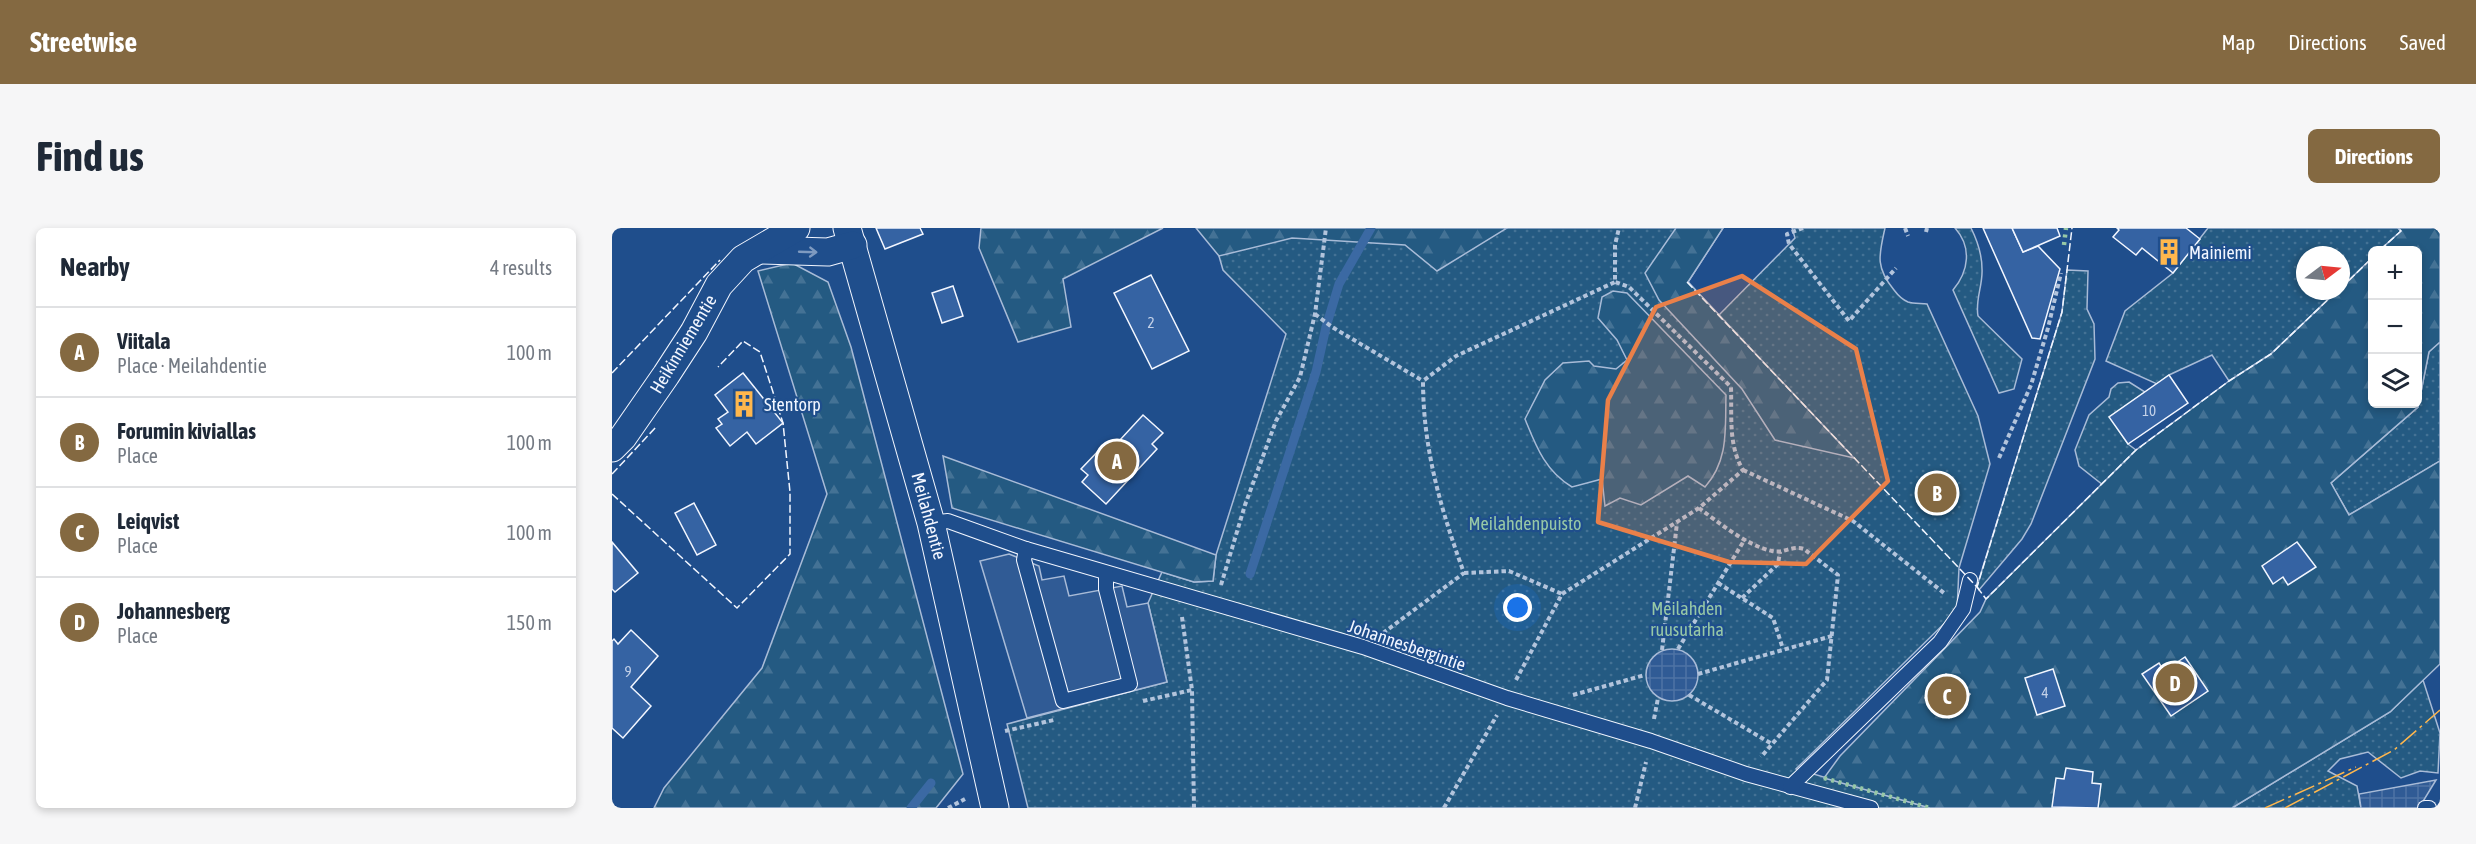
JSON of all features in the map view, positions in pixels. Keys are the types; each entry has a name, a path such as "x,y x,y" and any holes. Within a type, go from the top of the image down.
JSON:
{"street":[{"name":"Heikinniementie","path":"612,448 623,437 694,333 718,285 743,259 762,250 796,228"},
{"path":"762,250 828,252 850,236"},
{"name":"Meilahdentie","path":"850,236 932,524 984,801"}],"lane":[{"name":"Johannesbergintie","path":"932,524 948,521 1026,549 1363,647 1507,698 1790,787 1871,808"},
{"path":"1026,549 1024,560 1063,701 1130,684 1106,589 1106,573"},
{"path":"1790,787 1940,642 1963,609 1970,580"}],"path":[{"path":"1216,605 1245,505 1264,453 1276,422 1300,376 1315,314 1326,228"},
{"path":"1615,282 1615,245 1619,228"},
{"path":"1803,228 1788,234 1789,244 1849,321 1896,268"},
{"path":"1905,228 1908,236"},
{"path":"1999,458 2031,385 2061,273"},
{"path":"1423,381 1456,356 1615,282 1629,287 1731,387 1732,444 1743,470 1853,520 1963,609"},
{"path":"1315,314 1332,327 1423,381"},
{"path":"1423,381 1423,419 1431,465 1450,536 1464,573"},
{"path":"1444,808 1507,698 1562,594 1699,508 1743,470"},
{"path":"1689,695 1772,744 1827,680 1838,575 1804,549 1792,547 1780,552 1771,551 1745,539 1699,508"},
{"path":"1662,650 1677,522"},
{"path":"1678,649 1745,539"},
{"path":"1742,598 1778,564 1780,552"},
{"path":"1363,647 1464,573 1509,571 1562,594"},
{"path":"1718,583 1773,618 1783,650"},
{"path":"1178,593 1187,639 1192,690 1194,808"},
{"path":"1698,674 1832,636"},
{"path":"1535,706 1646,675"},
{"path":"948,808 984,801"}],"highlighted area":[{"path":"1742,276 1856,349 1888,481 1806,564 1729,562 1598,522 1608,400 1656,307"}],"green space":[{"path":"981,228 1163,228 1063,279 1071,327 1018,342 979,248"},
{"path":"1196,228 1507,228 1437,271 1405,245 1292,238 1219,256"},
{"name":"Meilahdenpuisto","path":"1237,228 1723,228 1688,282 1719,315 1795,238 1792,228 1885,228 1880,253 1884,274 1895,292 1904,300 1910,303 1927,304 1978,416 1990,464 1959,568 1957,611 1796,769 1930,808 1028,808 1007,724 1167,682 1148,603 1162,572 1194,582 1213,581 1216,555 1286,334 1223,270 1219,256"},
{"path":"1676,228 1723,228 1688,282 1854,458 1775,440 1742,389 1659,300 1645,273"},
{"path":"1955,228 1971,228 1979,248 1982,275 1978,316 2022,359 2014,389 1999,393 1953,290 1962,275 1966,259 1964,243"},
{"path":"2208,228 2398,228 2401,231 2384,246 2368,246 2368,262 2350,279 2350,246 2296,246 2296,300 2328,300 2271,354 2229,381 2212,355 2169,375 2157,384 2106,361 2125,311 2173,273"},
{"path":"2398,228 2440,228 2440,342 2429,352 2422,387 2422,246 2384,246 2401,231"},
{"path":"2368,262 2368,408 2417,408 2331,483 2349,515 2440,461 2440,664 2390,712 2232,808 1930,808 1824,778 1840,756 1980,612 1986,599 2136,450 2229,381 2271,354 2328,300 2350,300 2350,279"},
{"path":"792,263 828,282 851,347 963,774 936,808 654,808 664,788 762,668 827,494 758,271"},
{"path":"2067,270 2088,271 2087,309 2094,324 2095,359 2031,524 2022,539 1979,590 1977,586 2062,312"},
{"path":"1613,291 1627,293 1726,395 1722,455 1713,477 1705,487 1688,476 1641,505 1620,498 1605,506 1602,479 1572,487 1548,466 1542,457 1525,419 1545,380 1563,363 1589,361 1594,366 1616,369 1627,360 1617,340 1598,318 1602,297"},
{"path":"2440,342 2440,461 2349,515 2331,483 2417,408 2422,408 2422,387 2429,351"},
{"path":"2129,382 2145,392 2110,417 2128,444 2136,450 2103,485 2079,466 2075,450 2089,415 2109,397 2111,389 2118,383"},
{"path":"943,456 1216,555 1213,581 1194,582 952,508"},
{"path":"2423,680 2440,733 2438,773 2420,771 2401,778 2368,752 2340,759 2328,771 2357,786 2361,808 2232,808 2390,712"}],"shaded area":[{"path":"1009,554 1039,566 1042,580 1064,576 1069,596 1122,586 1127,607 1148,603 1167,682 1027,718 980,561"},
{"path":"1667,649 1677,649 1691,656 1698,675 1691,694 1677,701 1667,701 1657,697 1650,690 1646,680 1646,670 1650,660 1657,653"},
{"path":"2436,780 2419,808 2361,808 2359,794"}],"building":[{"path":"876,228 920,228 923,234 885,249"},
{"path":"1983,228 2012,228 2023,252 2038,246 2060,269 2040,339 2032,338"},
{"path":"2012,228 2057,228 2060,236 2023,252"},
{"name":"Mainiemi","path":"2117,228 2186,228 2200,239 2173,273 2142,248 2136,255 2113,237 2119,230"},
{"path":"1151,275 1189,351 1152,369 1114,293"},
{"path":"953,286 963,316 942,323 932,293"},
{"name":"Stentorp","path":"743,373 783,423 756,444 747,432 730,446 716,428 722,424 718,419 728,412 715,395"},
{"path":"2169,375 2188,403 2128,444 2109,417"},
{"path":"1143,415 1163,433 1152,444 1157,449 1106,504 1082,482 1088,475 1081,469 1102,447 1108,453"},
{"path":"694,503 716,545 697,555 675,513"},
{"path":"612,542 638,573 615,592 612,589"},
{"path":"2297,542 2316,567 2288,585 2283,577 2273,584 2262,566"},
{"path":"631,630 658,656 631,687 651,706 623,738 612,728 612,641 614,639 618,644"},
{"path":"2185,657 2208,691 2171,716 2142,674 2159,663 2164,671"},
{"path":"2053,669 2065,706 2037,715 2025,678"},
{"path":"1946,674 1970,694 1949,718 1925,698"},
{"path":"2066,768 2093,772 2092,783 2101,784 2098,808 2052,807 2056,778 2064,779"}],"waterway":[{"path":"1250,574 1316,372 1339,284 1371,228"},
{"path":"911,808 931,783"}],"hedge":[{"path":"2064,245 2066,228"},
{"path":"1824,778 1930,808"}],"fence":[{"path":"1687,282 1977,587 2062,312 2072,228"},
{"path":"2384,246 2401,231 2398,228"},
{"path":"612,373 720,260"},
{"path":"2350,279 2368,262"},
{"path":"1977,587 1986,599 2136,450 2229,381 2271,354 2328,300"},
{"path":"612,494 737,608 790,554 790,492 783,423 760,352 743,341 718,367"},
{"path":"612,474 657,426"}],"power":[{"path":"2285,808 2394,750 2440,710"},
{"path":"2265,808 2356,767"}],"place":[{"name":"Mainiemi","path":"2169,252"},
{"name":"Stentorp","path":"744,404"},
{"name":"Viitala","path":"1117,461"},
{"name":"Forumin kiviallas","path":"1937,493"},
{"name":"Johannesberg","path":"2175,683"},
{"name":"Leiqvist","path":"1947,696"}],"park label":[{"name":"Meilahden ruusutarha","path":"1687,618"}]}
